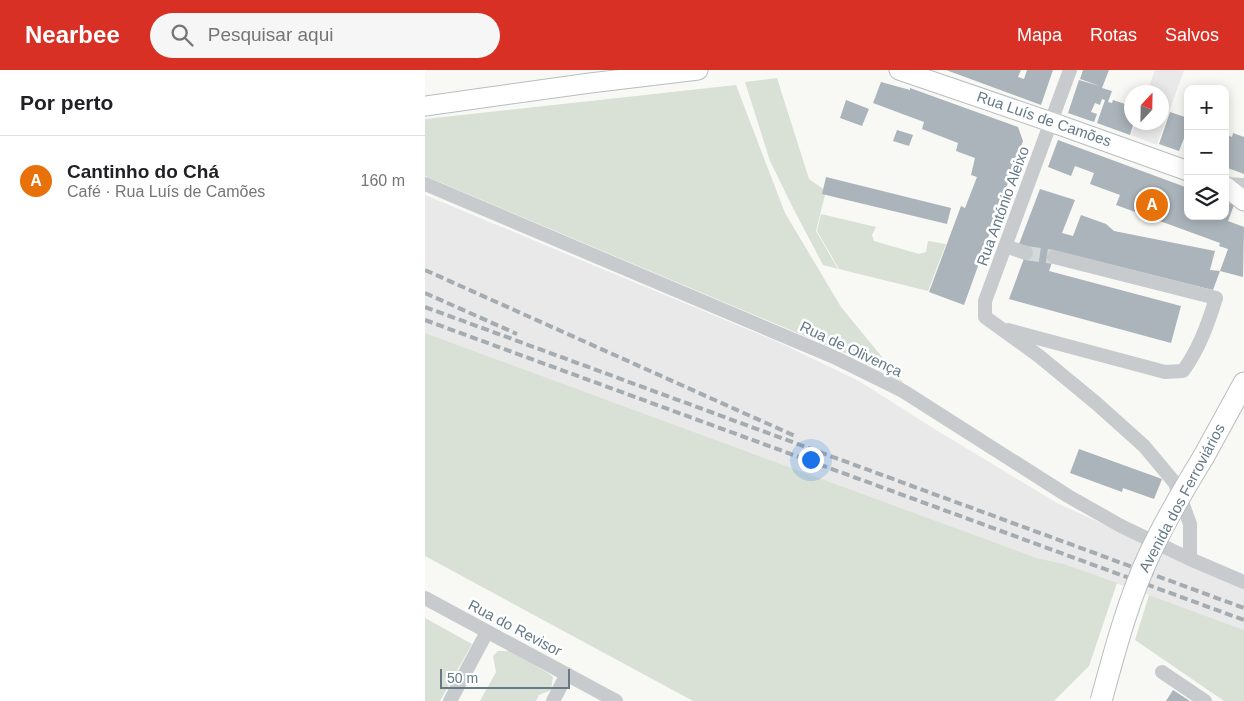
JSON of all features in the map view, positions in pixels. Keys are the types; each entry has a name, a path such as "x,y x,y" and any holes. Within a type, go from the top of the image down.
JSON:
{"main road":[{"path":"425,106 698,70"},
{"name":"Rua Luís de Camões","path":"899,70 1184,170"},
{"path":"1229,186 1244,192"},
{"path":"1229,188 1244,201"},
{"name":"Avenida dos Ferroviários","path":"1101,701 1118,639 1139,580 1159,535 1244,383"}],"street":[{"name":"Rua António Aleixo","path":"1001,328 985,317 985,301 1070,70"},
{"name":"Rua de Olivença","path":"425,184 834,357 903,391 1068,496 1121,526 1244,582"},
{"path":"1229,185 1244,185"},
{"path":"1005,246 1026,253"},
{"path":"1001,328 1165,372 1183,371 1187,366 1205,331 1216,298 1054,257"},
{"path":"1001,328 1039,356 1096,403 1144,446 1175,483 1190,524 1190,559"},
{"name":"Rua do Revisor","path":"425,598 616,701"},
{"path":"450,701 487,632"},
{"path":"1162,672 1205,701"},
{"path":"553,701 567,674"}],"shaded area":[{"path":"1155,70 1184,70 1169,112 1169,85 1150,85"},
{"path":"777,78 809,179 826,191 816,231 838,269 823,265 792,206 770,161 745,82"},
{"path":"736,85 785,213 841,307 905,385 859,359 425,176 425,119"},
{"path":"1133,130 1162,130 1157,145 1131,135"},
{"path":"425,195 780,343 859,381 1057,503 1201,569 1244,586 1244,630 1064,564 1037,558 425,333"},
{"path":"821,214 876,227 872,235 874,241 919,254 926,252 928,241 946,244 928,291 839,269 817,231"},
{"path":"425,333 1037,558 1064,564 1117,583 1089,666 1054,701 693,701 425,556"},
{"path":"1149,595 1244,630 1244,701 1224,701 1135,640"},
{"path":"425,618 472,644 440,701 425,701"},
{"path":"498,651 510,651 548,673 553,677 551,690 539,695 536,701 480,701 496,672 493,656"}],"building":[{"path":"946,70 1021,70 1018,77 1024,79 1027,70 1053,70 1041,105"},
{"path":"1083,70 1109,70 1102,88 1112,91 1108,102 1112,103 1113,100 1124,104 1124,130 1132,130 1130,135 1097,123 1105,100 1102,99 1100,105 1095,103 1091,112 1097,114 1094,122 1068,113 1079,80 1100,86 1080,79"},
{"path":"881,82 910,90 910,88 1018,127 1023,141 964,305 929,292 961,206 965,208 977,177 971,175 975,158 956,151 958,143 922,129 924,122 873,103"},
{"path":"846,100 869,109 862,126 840,118"},
{"path":"1170,112 1184,117 1184,138 1179,151 1159,144 1164,130 1169,130"},
{"path":"897,130 913,135 909,146 893,141"},
{"path":"1233,133 1244,137 1244,174 1229,168 1229,136 1232,137"},
{"path":"1058,140 1184,187 1184,220 1228,220 1244,227 1243,277 1220,271 1228,249 1219,246 1220,243 1116,205 1120,195 1090,184 1094,173 1075,166 1071,176 1048,167"},
{"path":"826,177 951,208 947,224 822,194"},
{"path":"1040,189 1075,200 1062,233 1073,236 1081,215 1106,224 1114,231 1215,251 1210,270 1220,271 1213,290 1056,251 1049,271 1181,306 1171,343 1009,299 1026,253 1019,244"},
{"path":"1229,203 1234,205 1229,218"},
{"path":"1079,449 1162,479 1154,499 1123,488 1122,492 1070,473"},
{"path":"1173,690 1190,701 1166,701"}],"tunnel":[{"path":"1026,253 1054,257"}],"railway":[{"path":"425,270 795,436"},
{"path":"425,293 517,334"},
{"path":"425,307 1244,608"},
{"path":"425,320 1244,620"}],"place":[{"name":"Cantinho do Chá","path":"1152,205"}]}
